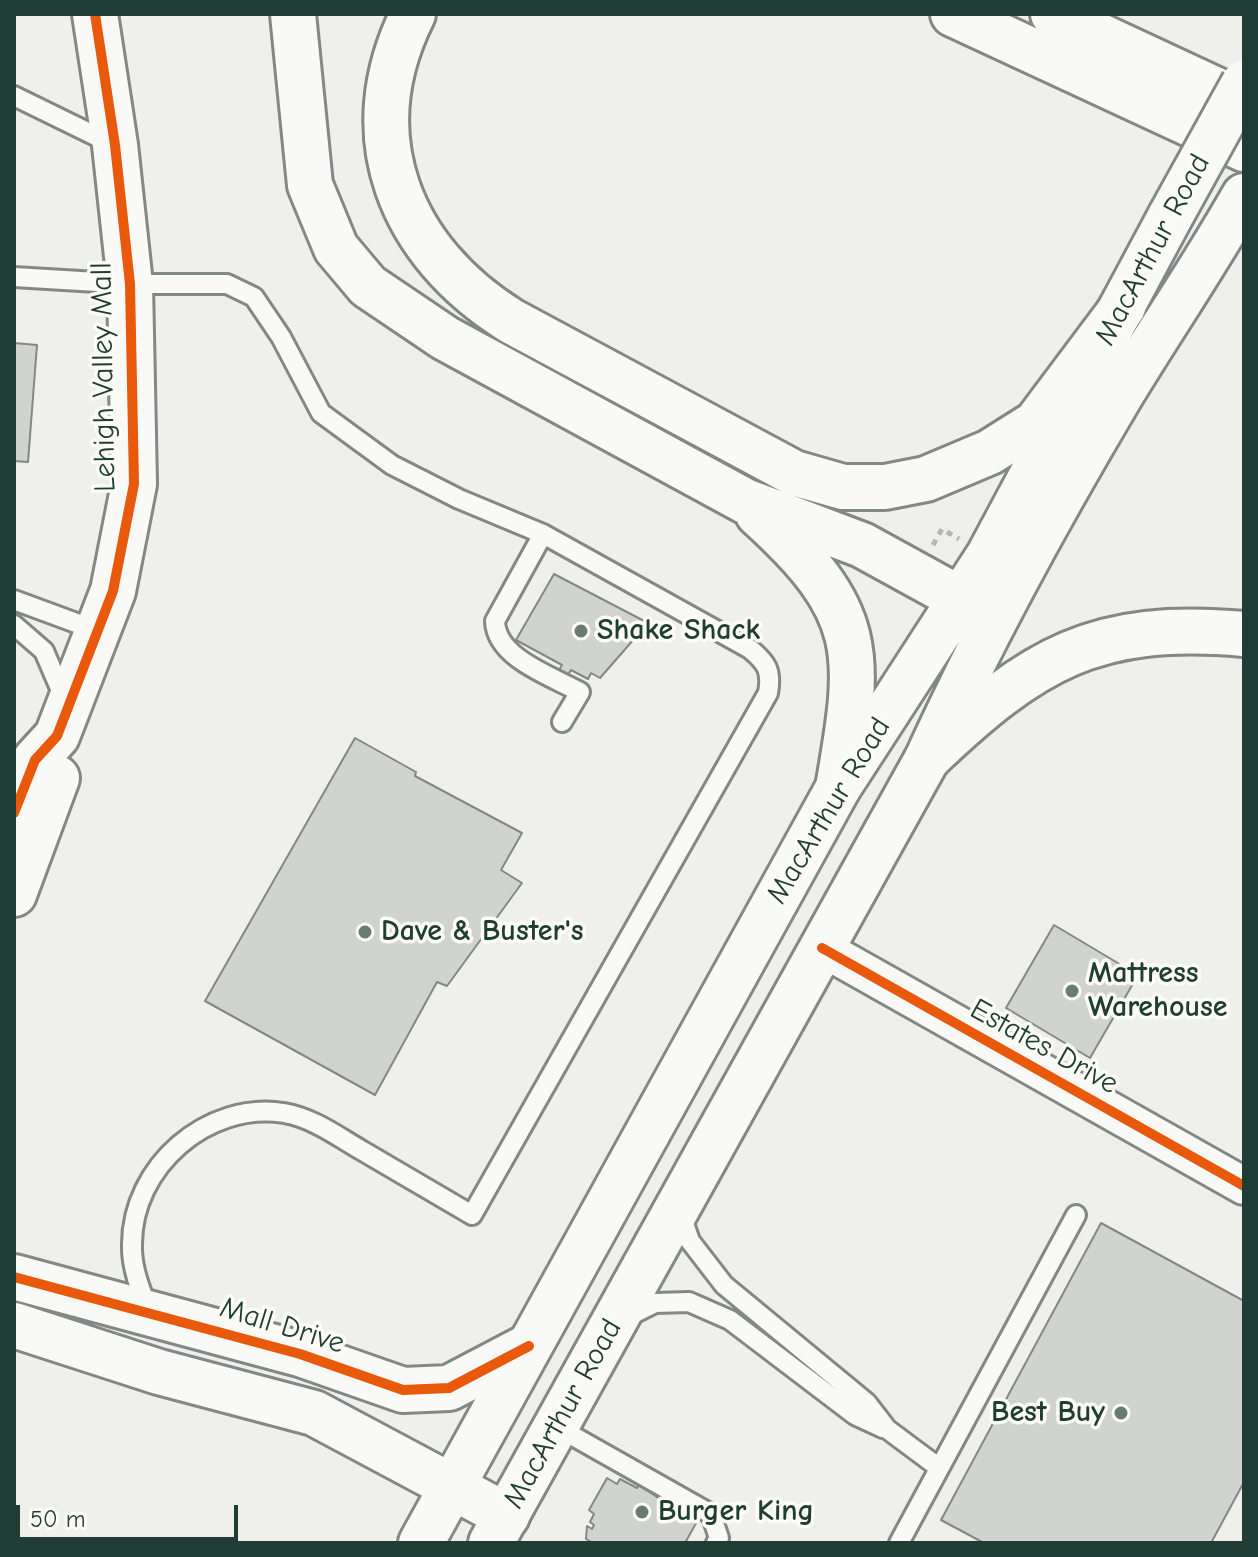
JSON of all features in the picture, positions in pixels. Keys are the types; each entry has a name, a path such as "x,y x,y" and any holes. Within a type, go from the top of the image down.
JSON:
{"main road":[{"name":"Lehigh Valley Mall","path":"14,813 35,760 63,722 113,591 134,484 130,284 115,145 95,14"},
{"path":"293,14 310,185 325,228 359,276 390,303 445,338 745,501 862,545 979,609"},
{"path":"413,14 395,56 386,126 394,178 402,204 438,263 468,292 511,321 794,473 843,487 885,487 935,476 990,452 1036,423 1123,307"},
{"path":"953,14 1244,149"},
{"path":"1053,14 1244,103"},
{"name":"MacArthur Road","path":"499,1529 927,759 979,609 1123,307 1244,83"},
{"name":"MacArthur Road","path":"421,1543 838,788 979,609 1120,397 1221,238 1244,196"},
{"path":"745,501 793,545 823,580 846,630 854,682 838,788"},
{"path":"927,759 1012,685 1084,647 1124,635 1163,629 1244,634"},
{"name":"Lehigh Valley Mall","path":"14,894 60,770 63,722"},
{"path":"14,1244 69,1290"},
{"name":"Mall Drive","path":"14,1277 300,1354 403,1390 449,1388 529,1346"},
{"path":"14,1325 159,1372 314,1413 452,1486 499,1529"}],"street":[{"name":"Estates Drive","path":"822,948 1244,1186"}],"lane":[{"path":"14,96 115,145"},
{"path":"14,277 130,284 227,284 254,297 281,337 321,413 392,465 459,499 543,534 750,649 764,661 772,676 768,693 472,1215 308,1120 263,1112 226,1119 204,1127 164,1159 148,1183 137,1210 132,1244 138,1283 149,1312"},
{"path":"543,534 495,621 495,631 498,642 509,652 580,692 562,722"},
{"path":"14,600 98,631"},
{"path":"14,625 44,651 63,722"},
{"path":"678,1207 690,1241 710,1271 867,1403 887,1429 920,1457 938,1467"},
{"path":"899,1543 1076,1215"},
{"path":"610,1326 655,1303 689,1302 730,1320 855,1415 887,1429"},
{"path":"557,1427 711,1514 719,1538 716,1543"}],"path":[{"path":"927,556 942,529 965,542"}],"building":[{"path":"14,343 37,345 28,462 14,461"},
{"name":"Shake Shack","path":"554,574 648,623 600,678 591,673 588,679 571,670 568,675 559,670 562,665 516,640"},
{"name":"Dave & Buster's","path":"355,738 416,772 415,776 522,833 501,870 522,883 447,986 437,982 375,1095 205,1001"},
{"name":"Mattress Warehouse","path":"1054,925 1138,975 1090,1058 1006,1008"},
{"name":"Best Buy","path":"1101,1223 1244,1301 1244,1482 1211,1543 984,1543 941,1520"},
{"name":"Burger King","path":"607,1478 617,1484 620,1479 637,1488 639,1484 665,1503 668,1498 700,1516 685,1543 593,1543 586,1539 587,1526 592,1529 594,1525 590,1522 594,1514 589,1510"}],"cycle path":[{"path":"14,813 35,760 57,736 113,591 134,484 130,284 115,145 95,14"},
{"path":"822,948 1244,1186"},
{"path":"14,1277 300,1354 403,1390 449,1388 529,1346"}],"place":[{"name":"Shake Shack","path":"581,631"},
{"name":"Dave & Buster's","path":"365,932"},
{"name":"Mattress Warehouse","path":"1072,991"},
{"name":"Best Buy","path":"1121,1413"},
{"name":"Burger King","path":"642,1512"}]}
